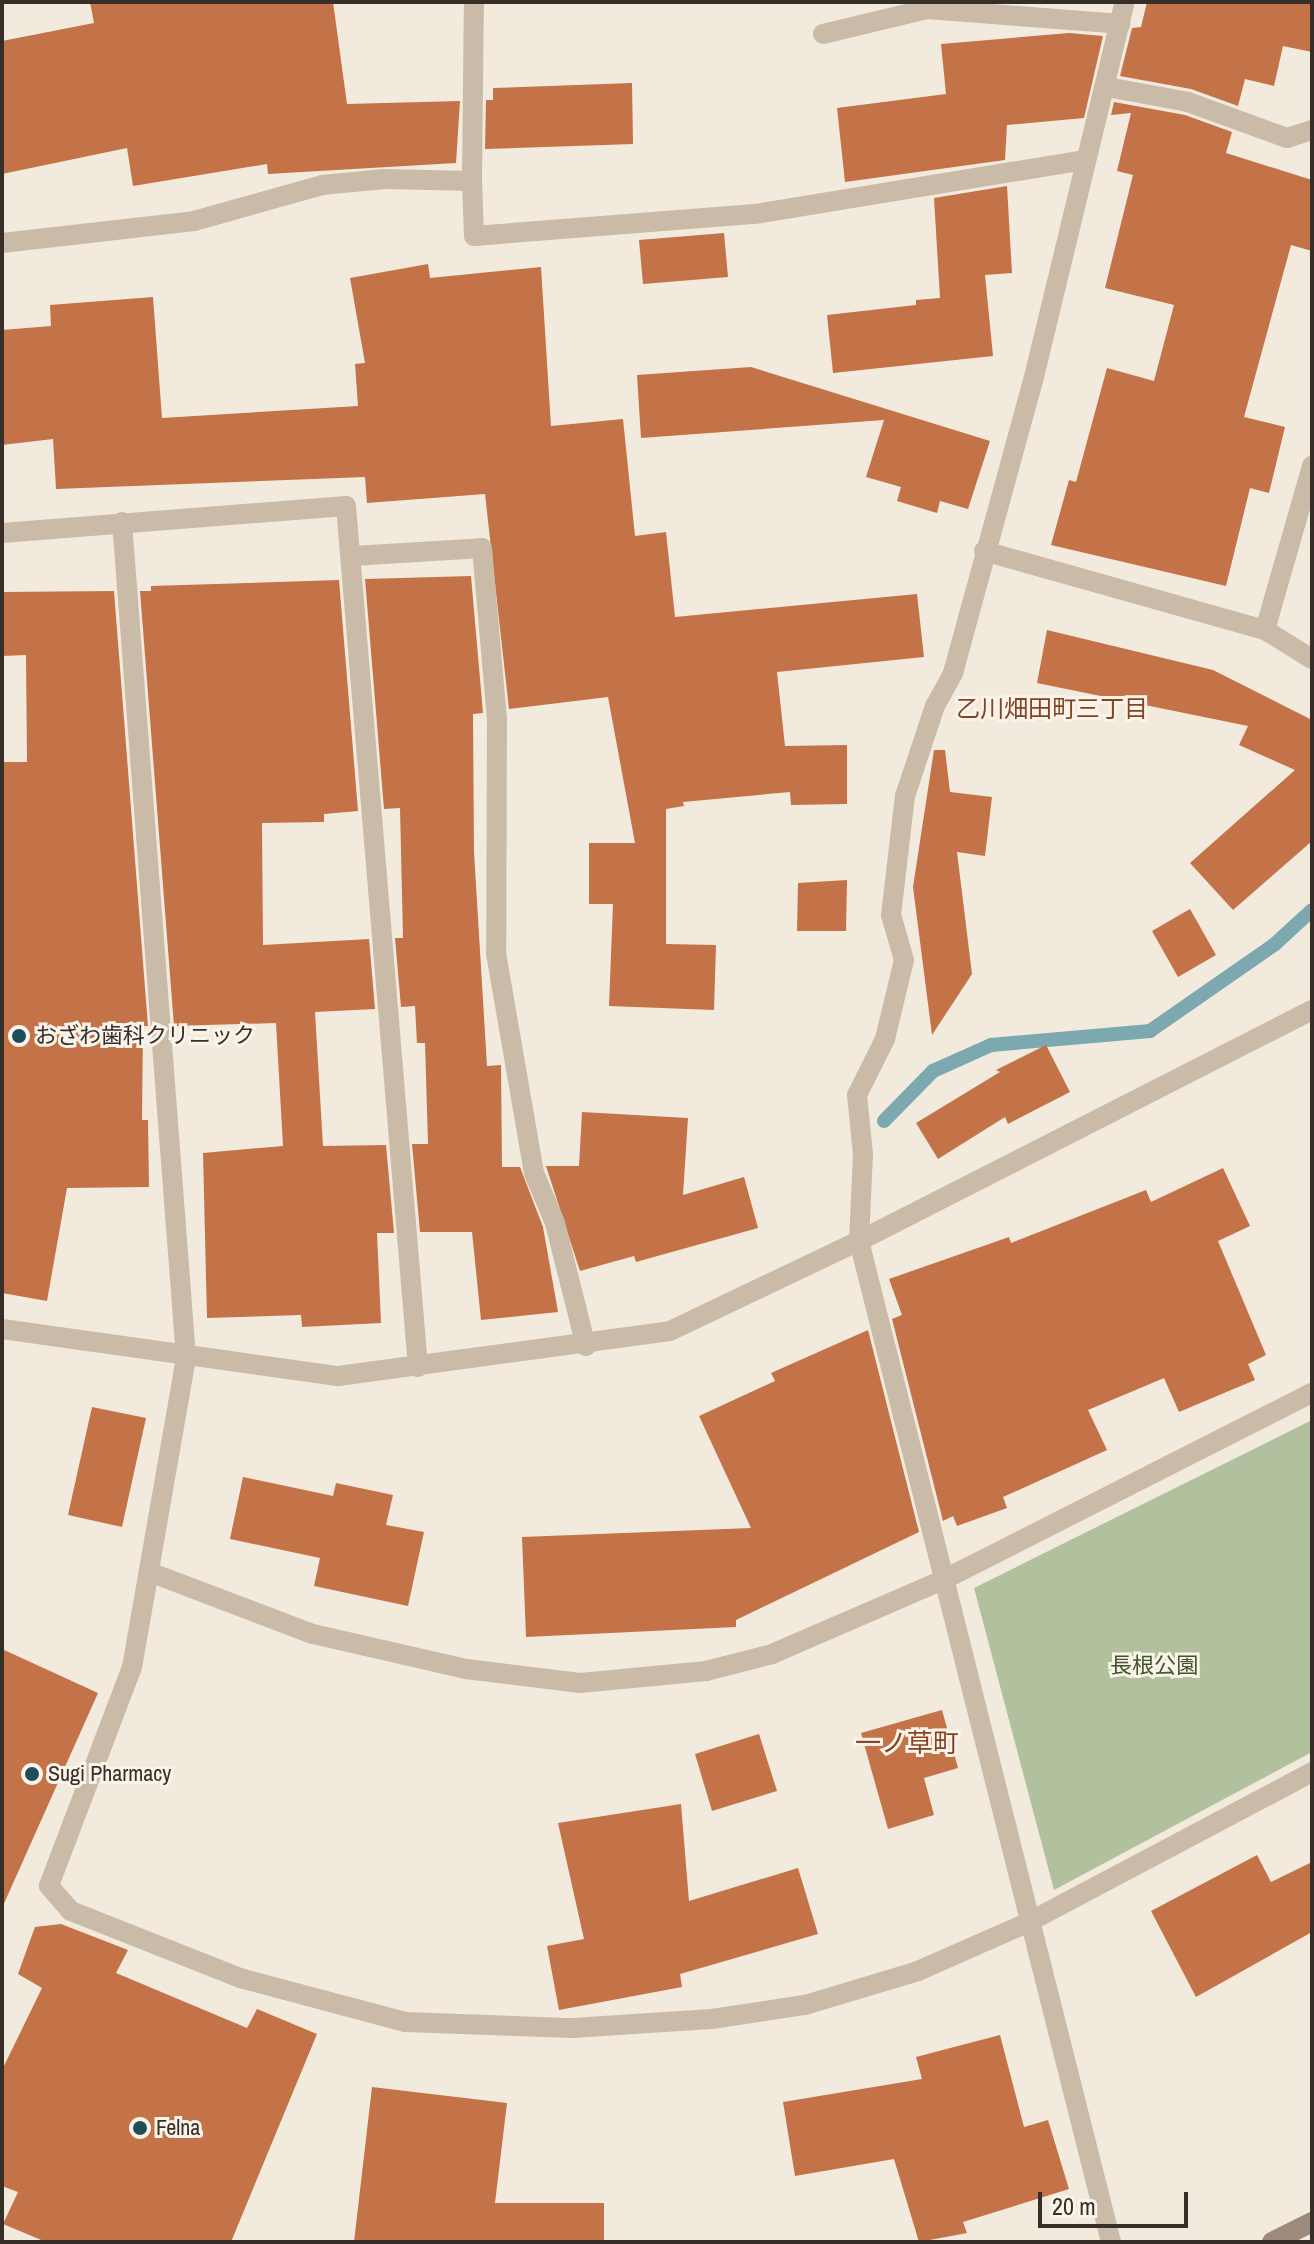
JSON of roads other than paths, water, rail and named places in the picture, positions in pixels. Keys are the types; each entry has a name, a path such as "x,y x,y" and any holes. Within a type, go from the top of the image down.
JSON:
{"street":[{"path":"474,2 474,236 755,214 1083,160"},
{"path":"1111,2242 1027,1923 859,1241 863,1154 857,1095 885,1039 904,960 891,915 905,796 935,706 953,673 1033,381 1083,160 1107,87 1125,2"},
{"path":"823,34 927,9 1120,24"},
{"path":"1107,87 1188,102 1287,138 1312,130"},
{"path":"2,243 194,221 322,185 385,179 472,181"},
{"path":"1265,630 1312,466"},
{"path":"2,533 346,506 353,556 418,1367"},
{"path":"122,522 186,1358 152,1573 115,1719 49,1886 71,1911 240,1978 405,2022 572,2028 712,2019 805,2005 918,1971 1027,1923 1312,1772"},
{"path":"353,556 482,548 497,718 496,953 534,1173 555,1223 586,1346"},
{"path":"984,551 1265,630 1312,659"},
{"path":"2,1329 186,1358 338,1376 586,1346 670,1331 859,1241 1312,1010"},
{"path":"152,1573 263,1618 385,1653 580,1683 706,1671 772,1654 941,1581 1312,1393"},
{"path":"1272,2242 1312,2222"}],"waterway":[{"path":"884,1121 933,1071 991,1045 1150,1031 1275,944 1312,910"}],"place":[{"name":"おざわ歯科クリニック","path":"19,1036"},
{"name":"Sugi Pharmacy","path":"32,1774"},
{"name":"Felna","path":"140,2128"}],"district":[{"name":"乙川畑田町三丁目","path":"1052,709"},
{"name":"一ノ草町","path":"907,1743"}],"park label":[{"name":"長根公園","path":"1154,1666"}]}
